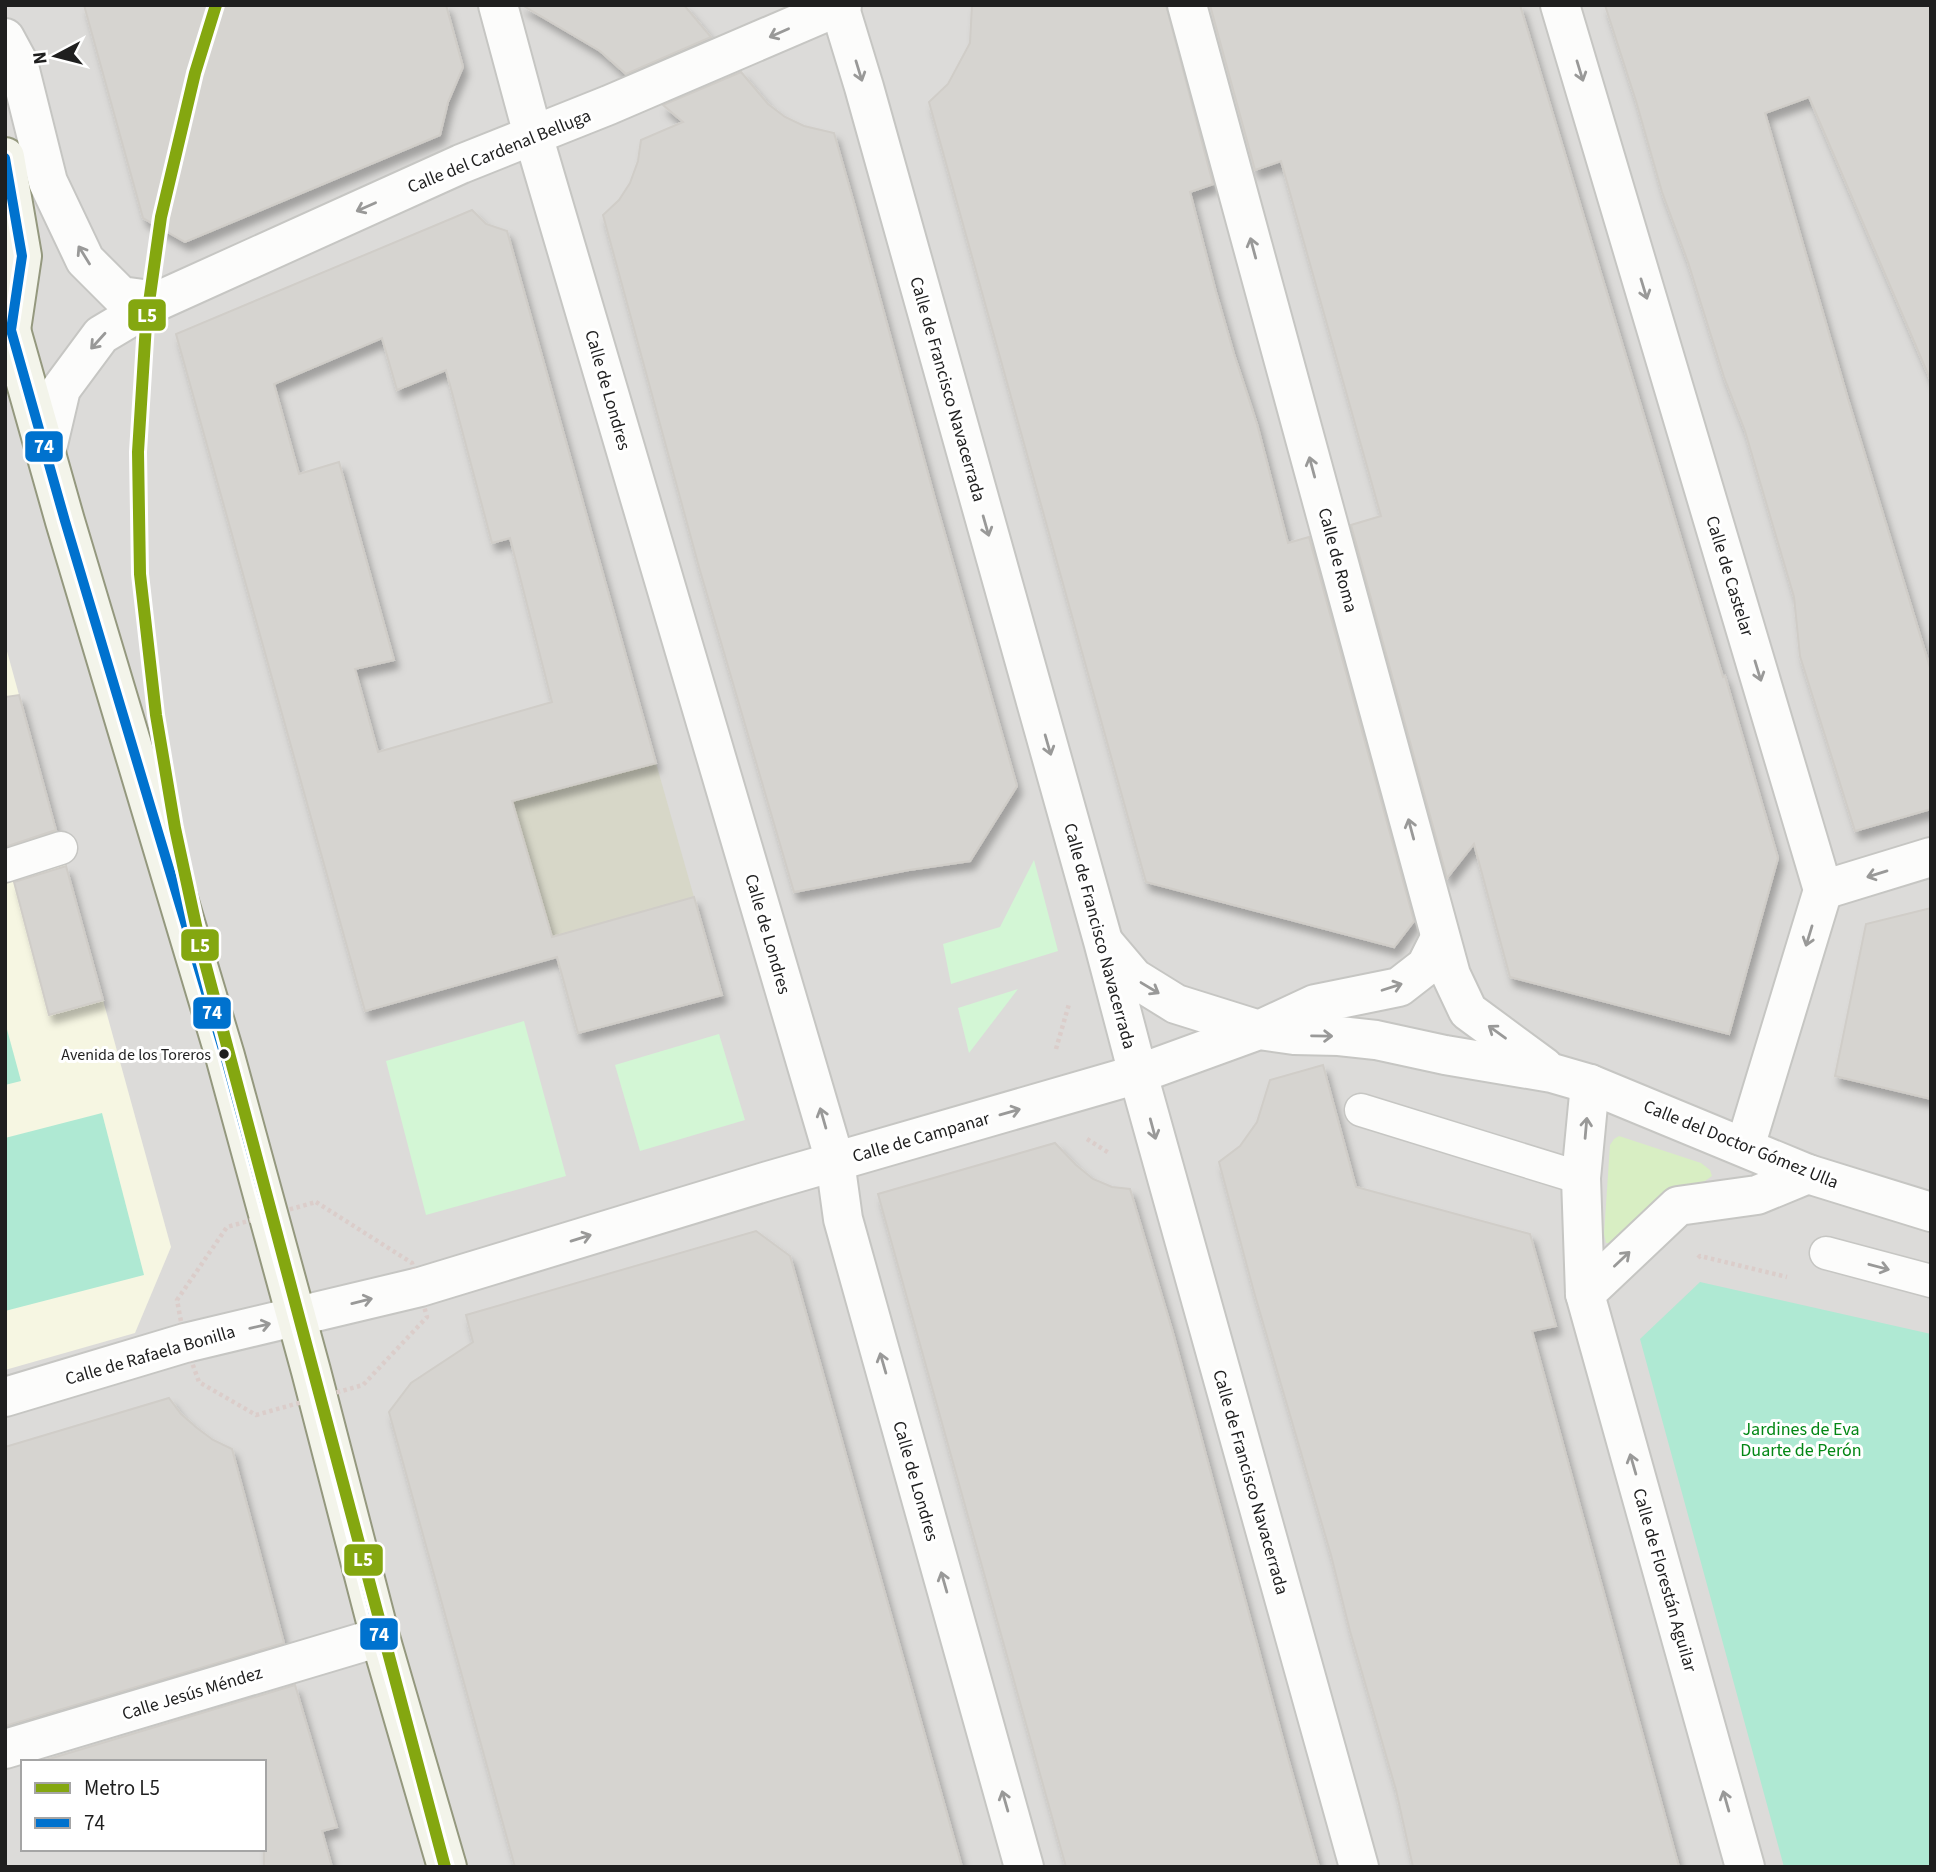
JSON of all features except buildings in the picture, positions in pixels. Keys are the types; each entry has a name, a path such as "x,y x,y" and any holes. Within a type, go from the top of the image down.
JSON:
{"street":[{"name":"Calle de Londres","path":"498,5 533,135 835,1161 843,1219 1024,1867"},
{"name":"Calle de Roma","path":"1187,5 1451,975 1468,1011 1552,1073"},
{"name":"Calle de Castelar","path":"1560,5 1823,890"},
{"name":"Calle del Cardenal Belluga","path":"46,453 61,389 77,367 101,335 158,301 461,164 609,106 840,6"},
{"name":"Calle de Francisco Navacerrada","path":"840,6 1103,940 1359,1867"},
{"path":"5,38 18,62 48,182 85,260 121,296 158,301"},
{"path":"5,157 22,256 10,339 225,1056 380,1637 447,1867"},
{"path":"1745,1147 1823,890 1931,857"},
{"path":"1103,940 1134,978 1176,1004 1259,1030 1315,1003 1399,987 1426,966 1440,938"},
{"name":"Calle de Campanar","path":"296,1317 420,1287 835,1161 1138,1074 1259,1030 1376,1040 1552,1073"},
{"name":"Calle del Doctor Gómez Ulla","path":"1552,1073 1590,1084 1808,1174 1931,1212"},
{"name":"Calle de Florestán Aguilar","path":"1590,1084 1581,1178 1585,1294 1745,1867"},
{"path":"1585,1294 1678,1206 1757,1195 1808,1174"},
{"name":"Calle de Rafaela Bonilla","path":"5,1397 185,1343 296,1317"},
{"name":"Calle Jesús Méndez","path":"5,1749 380,1637"}],"lane":[{"path":"5,866 61,848"},
{"path":"1361,1110 1581,1178"},
{"path":"1826,1253 1931,1281"}],"shaded area":[{"path":"5,5 1931,5 1931,1867 5,1867"},
{"path":"5,644 171,1247 135,1333 5,1370"},
{"path":"656,763 694,897 552,937 512,801"}],"green space":[{"path":"1034,860 1058,951 951,984 943,944 1000,927"},
{"path":"1018,989 969,1053 958,1008"},
{"path":"524,1021 566,1176 426,1215 386,1061"},
{"path":"5,1022 21,1081 5,1085"},
{"path":"719,1034 745,1120 640,1151 615,1065"},
{"path":"102,1113 144,1275 5,1311 5,1138"},
{"path":"1619,1136 1701,1163 1710,1170 1712,1176 1688,1188 1611,1243 1606,1243 1604,1234 1610,1145"},
{"name":"Jardines de Eva Duarte de Perón","path":"1700,1282 1931,1334 1931,1867 1784,1867 1640,1339"}],"metro line":[{"name":"L5","path":"216,5 195,73 161,217 146,324 138,452 140,574 156,715 175,828 200,944 445,1867"}],"transit line":[{"name":"74","path":"5,158 22,256 11,330 65,521 225,1056 380,1637 447,1867"}],"place":[{"name":"Avenida de los Toreros","path":"224,1054"}]}
